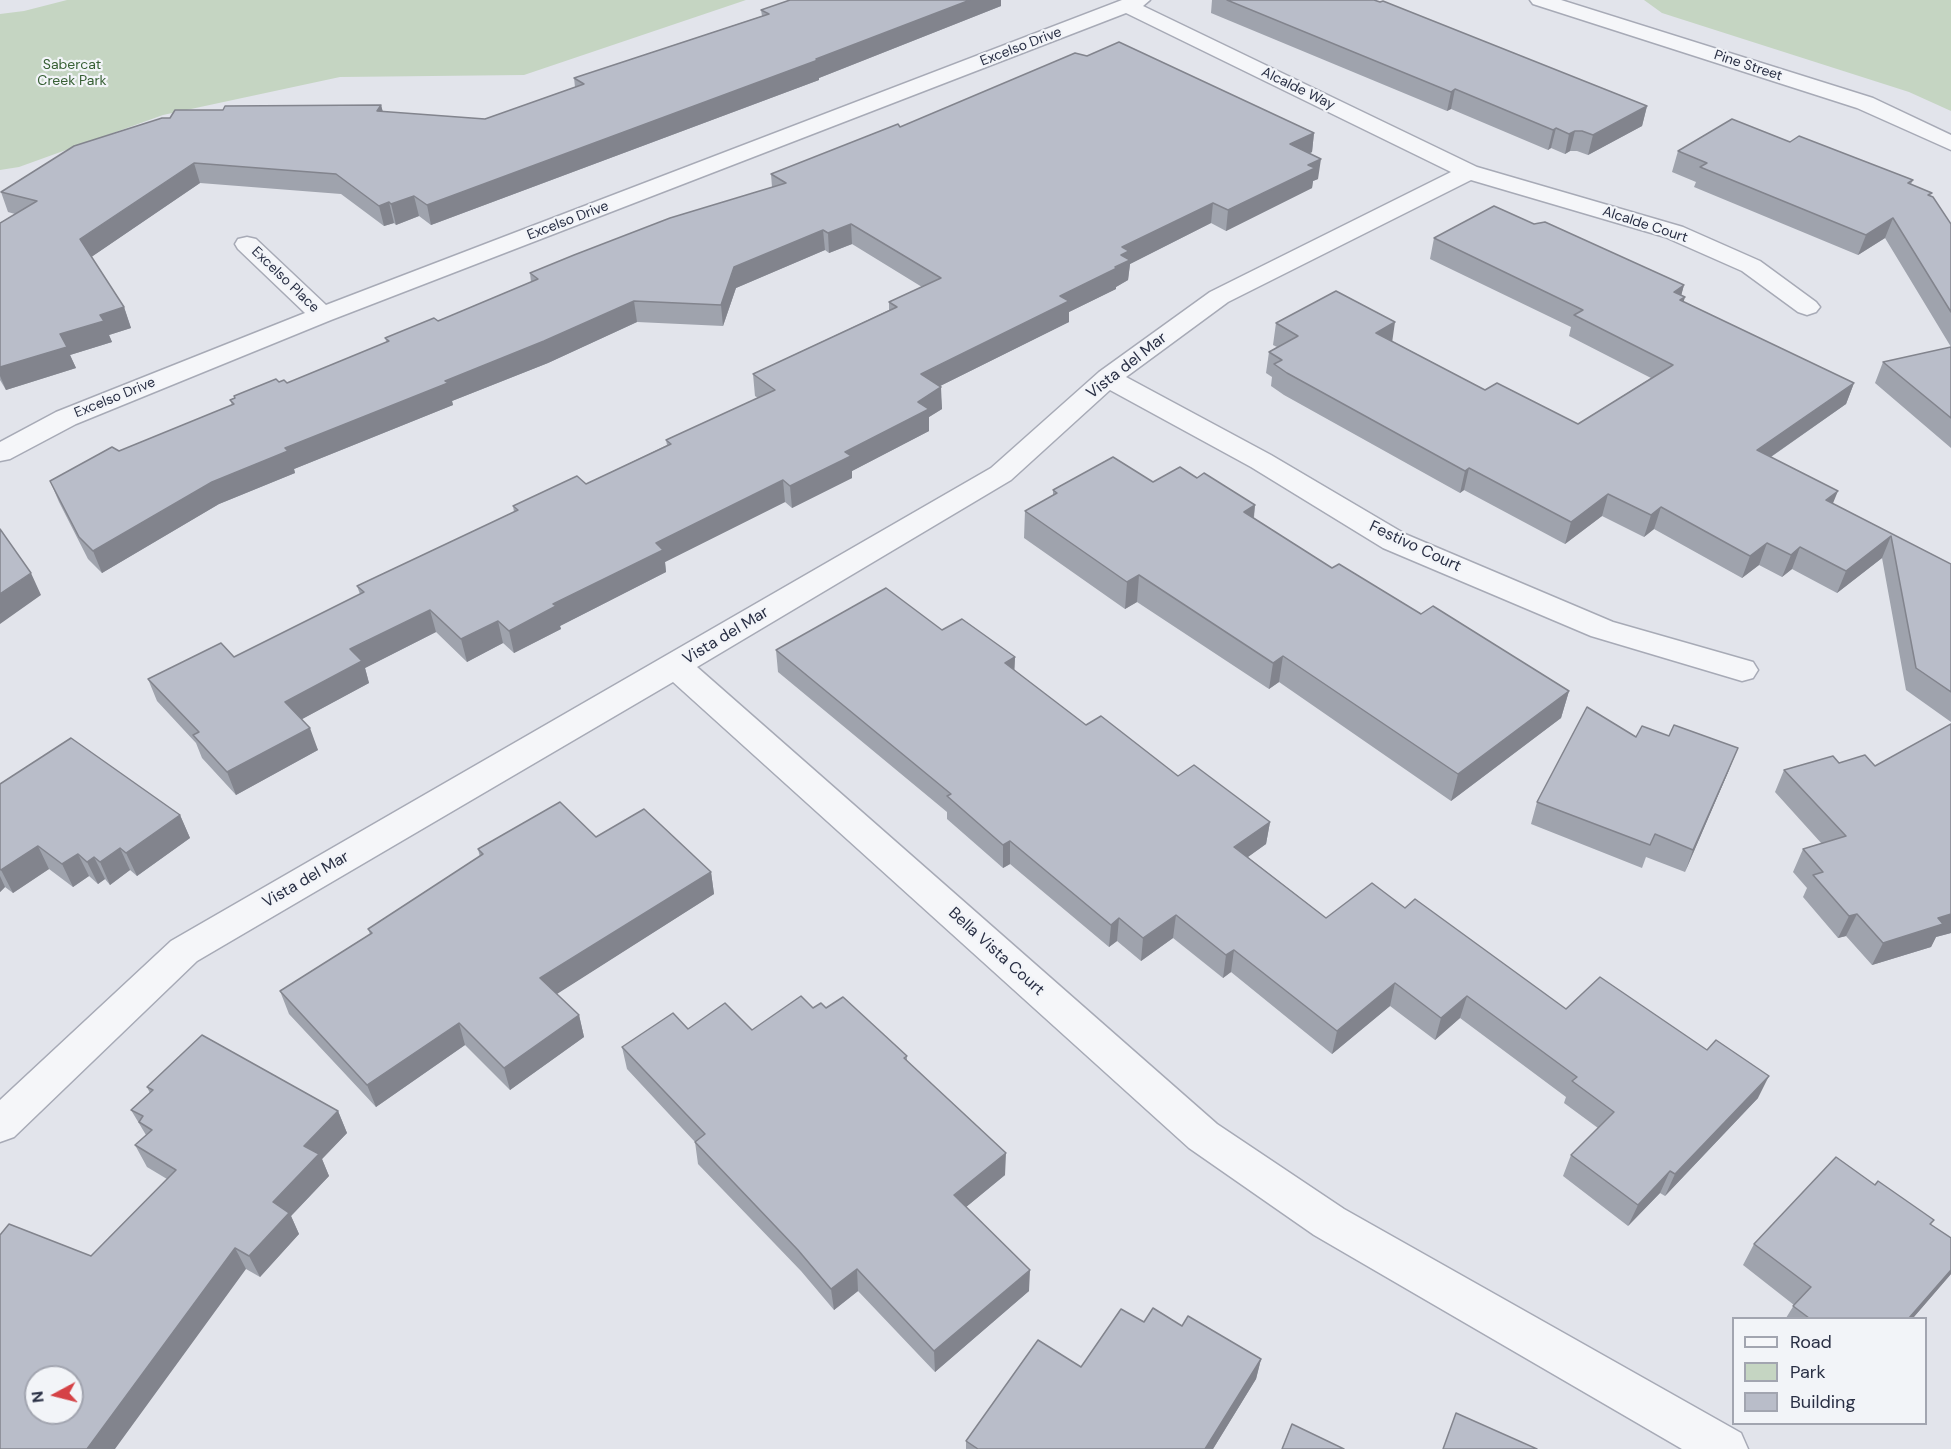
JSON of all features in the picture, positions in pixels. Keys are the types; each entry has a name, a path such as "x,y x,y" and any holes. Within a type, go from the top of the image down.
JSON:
{"street":[{"name":"Pine Street","path":"1540,0 1567,3 1865,103 1951,143"},
{"name":"Alcalde Way","path":"1134,3 1469,172"},
{"name":"Excelso Drive","path":"0,453 66,418 322,315 1134,3"},
{"name":"Alcalde Court","path":"1469,172 1674,232 1751,266 1807,307"},
{"name":"Vista del Mar","path":"0,1125 184,951 1001,474 1108,378 1219,297 1469,172"},
{"name":"Excelso Place","path":"247,244 322,315"},
{"name":"Festivo Court","path":"1108,378 1261,461 1394,541 1602,629 1742,670"},
{"name":"Bella Vista Court","path":"675,666 1203,1136 1329,1222 1725,1449"}],"green space":[{"name":"Sabercat Creek Park","path":"67,0 746,0 524,75 340,77 163,115 19,167 0,170 0,14 24,11"},
{"path":"1644,0 1951,0 1951,111 1909,92 1662,13"}],"building":[{"path":"790,0 970,0 816,59 818,60 427,205 414,196 379,206 336,174 194,163 80,239 124,307 100,315 104,321 60,334 67,347 0,367 0,223 37,201 1,192 74,146 162,118 170,118 175,110 223,110 225,106 381,105 377,111 485,119 584,84 574,78 769,14 761,10"},
{"path":"1227,0 1383,1 1647,106 1593,135 1582,131 1569,134 1556,128 1553,130 1455,89 1451,92"},
{"path":"1119,42 1314,133 1290,144 1321,159 1308,165 1315,168 1228,210 1213,203 1122,247 1129,251 1121,255 1130,260 1060,296 1069,301 921,374 941,387 918,402 929,409 845,452 851,456 790,486 783,480 656,543 663,550 553,604 556,606 509,631 498,621 461,639 430,610 350,649 362,661 285,702 310,728 227,772 193,735 199,732 148,679 221,643 234,657 364,592 357,586 518,510 513,506 577,476 586,484 671,444 666,440 775,390 753,374 897,307 889,302 941,278 851,224 828,233 823,230 734,267 721,305 634,301 445,381 448,383 285,448 288,451 212,482 93,551 79,537 50,481 112,447 119,451 234,404 230,400 235,398 234,396 276,379 287,383 389,341 385,338 434,318 438,321 538,279 530,273 574,255 670,218 786,183 771,174 898,124 900,127 1075,53 1087,56"},
{"path":"1732,119 1790,142 1799,136 1913,180 1908,183 1932,193 1928,195 1933,197 1951,224 1951,312 1893,218 1866,235 1700,167 1707,163 1678,151"},
{"path":"1494,206 1534,224 1545,222 1684,285 1674,292 1685,297 1680,300 1854,383 1757,450 1838,491 1826,500 1951,564 1951,692 1916,668 1891,536 1846,571 1800,547 1791,555 1767,543 1750,556 1661,507 1651,515 1608,494 1571,522 1469,468 1465,471 1274,364 1282,360 1269,352 1298,336 1276,323 1336,291 1395,322 1376,333 1485,390 1497,383 1578,424 1673,365 1574,315 1583,310 1434,238"},
{"path":"1951,347 1951,418 1883,362"},
{"path":"1113,457 1153,482 1180,467 1197,478 1204,473 1255,505 1244,512 1332,568 1339,564 1421,614 1433,606 1569,691 1458,774 1283,656 1273,663 1139,575 1127,582 1025,511 1057,493 1053,490"},
{"path":"0,529 31,573 0,594"},
{"path":"886,588 942,630 962,619 1015,657 1005,663 1086,725 1101,716 1178,776 1194,765 1270,822 1234,847 1326,918 1372,883 1405,908 1415,899 1566,1009 1600,977 1707,1050 1716,1040 1769,1076 1675,1174 1670,1171 1638,1205 1571,1155 1614,1112 1572,1081 1577,1077 1467,996 1441,1018 1395,983 1337,1031 1234,950 1226,955 1176,915 1143,938 1119,918 1111,925 1010,841 1003,845 947,796 951,794 776,650"},
{"path":"1587,707 1636,737 1642,726 1669,736 1674,725 1738,748 1693,850 1655,834 1650,845 1537,802"},
{"path":"1951,724 1951,914 1938,918 1943,924 1883,943 1857,914 1849,916 1813,875 1823,872 1803,849 1846,836 1784,770 1833,756 1839,763 1865,755 1875,766"},
{"path":"71,738 180,815 126,853 120,848 100,862 94,857 87,862 78,854 62,864 38,846 1,870 0,784"},
{"path":"560,802 596,837 644,809 711,872 540,978 579,1015 504,1068 459,1023 367,1085 280,991 372,933 368,929 483,854 478,849"},
{"path":"801,996 813,1008 821,1003 826,1008 843,997 907,1056 904,1058 1006,1153 954,1195 1030,1270 934,1351 857,1269 831,1289 798,1250 695,1142 705,1134 622,1047 673,1013 688,1029 725,1003 752,1030"},
{"path":"202,1035 338,1111 304,1146 319,1154 273,1202 289,1213 249,1256 235,1248 87,1449 0,1449 0,1235 9,1224 91,1256 176,1170 135,1145 152,1130 139,1122 143,1116 131,1110 153,1090 147,1087"},
{"path":"1836,1157 1875,1185 1878,1181 1934,1220 1930,1224 1951,1238 1951,1270 1910,1317 1808,1317 1793,1306 1811,1287 1754,1244"},
{"path":"1153,1308 1182,1326 1188,1316 1261,1359 1205,1449 978,1449 966,1441 1038,1340 1081,1367 1121,1309 1144,1322"},
{"path":"1456,1413 1537,1449 1443,1449"},
{"path":"1292,1424 1344,1449 1282,1449"}]}
